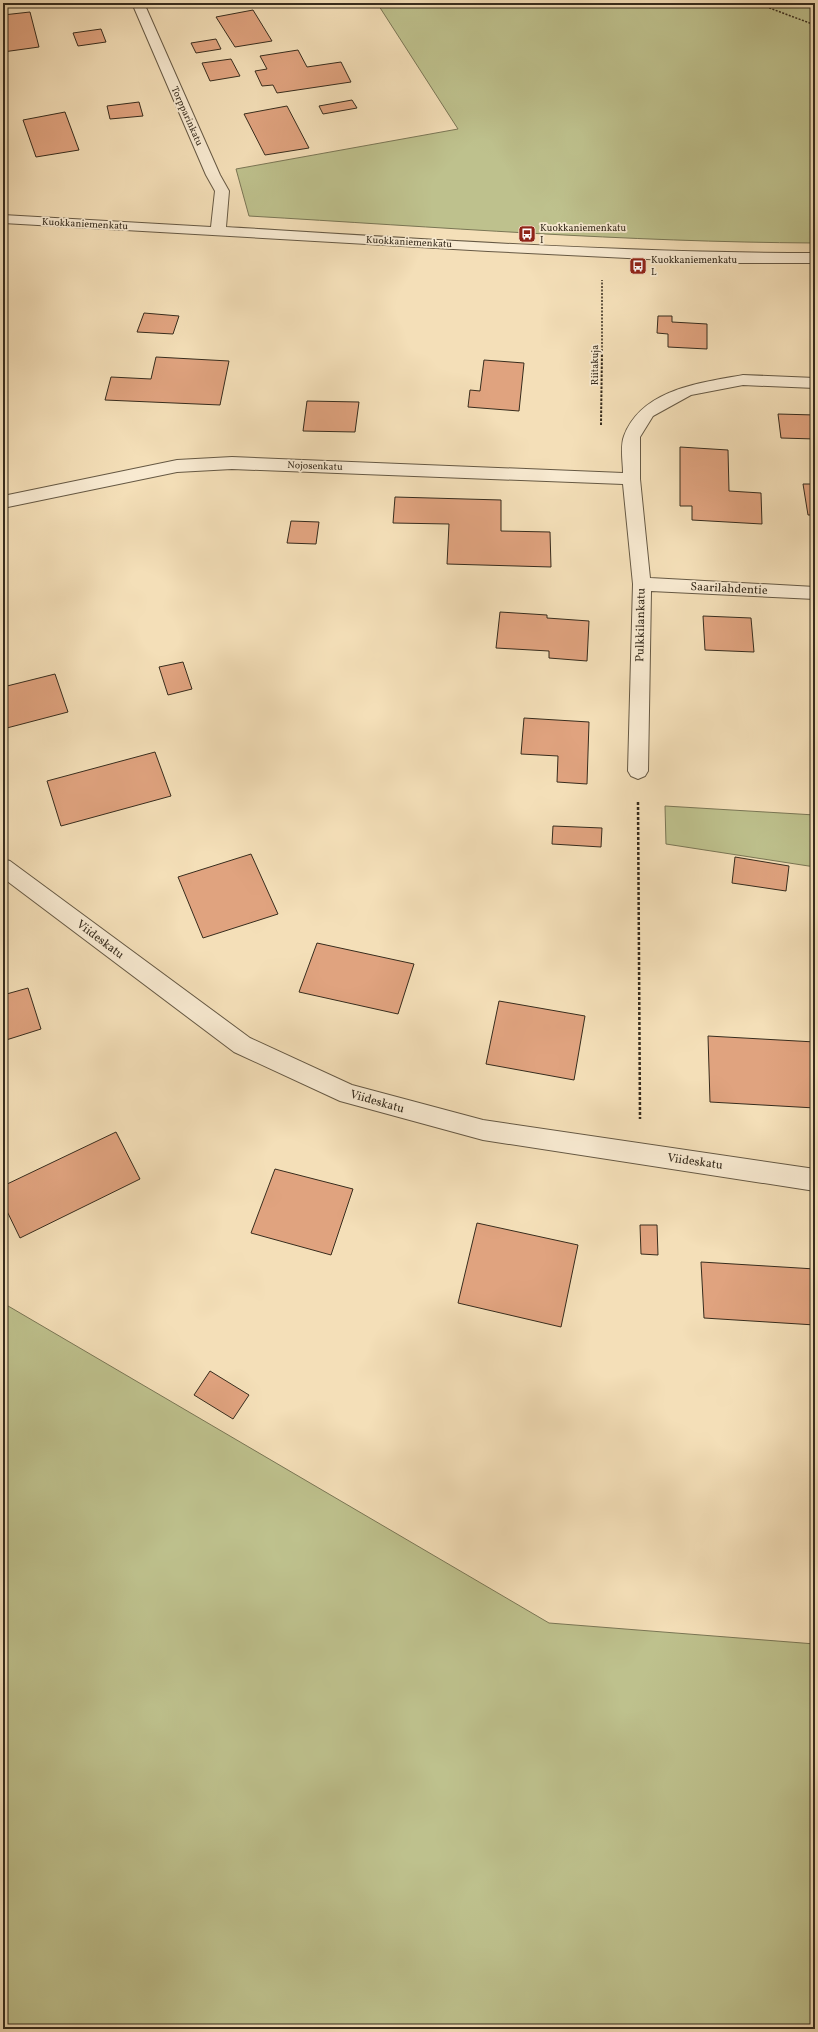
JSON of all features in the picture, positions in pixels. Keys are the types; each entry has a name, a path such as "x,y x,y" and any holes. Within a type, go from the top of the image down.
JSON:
{"street":[{"name":"Torpparinkatu","path":"138,3 222,191 218,231"},
{"name":"Kuokkaniemenkatu","path":"3,219 480,247 727,258 815,258"},
{"name":"Pulkkilankatu","path":"638,771 642,584 631,479 632,437 647,412 686,391 743,380 815,383"},
{"name":"Nojosenkatu","path":"3,502 177,466 232,463 631,479"},
{"name":"Saarilahdentie","path":"642,584 815,593"},
{"name":"Viideskatu","path":"3,867 242,1045 348,1094 483,1130 815,1180"}],"path":[{"path":"756,3 815,25"},
{"name":"Riitakuja","path":"601,478 602,252"},
{"path":"638,771 641,1154"}],"green space":[{"path":"377,3 815,3 815,243 602,237 249,216 236,169 458,129"},
{"path":"665,806 815,815 815,867 666,844"},
{"path":"3,1303 549,1623 815,1644 815,2029 3,2029"}],"building":[{"path":"174,3 197,3 175,6"},
{"path":"253,10 272,41 235,47 216,17"},
{"path":"30,12 39,47 3,52 3,15"},
{"path":"101,29 106,42 78,46 73,33"},
{"path":"216,39 221,49 196,53 191,43"},
{"path":"298,50 307,67 341,62 351,82 277,93 273,85 262,86 255,71 267,69 260,56"},
{"path":"231,59 240,76 210,81 202,63"},
{"path":"352,100 357,108 323,114 319,106"},
{"path":"139,102 143,116 110,119 107,106"},
{"path":"287,106 309,148 265,155 244,114"},
{"path":"65,112 79,150 36,157 23,120"},
{"path":"144,313 179,316 173,334 137,332"},
{"path":"658,316 672,316 672,322 707,324 707,349 668,347 668,334 657,333"},
{"path":"156,357 229,361 220,405 105,400 111,377 151,379"},
{"path":"484,360 524,363 519,411 468,407 470,390 480,391"},
{"path":"307,401 359,402 355,432 303,431"},
{"path":"778,414 815,415 815,439 781,438"},
{"path":"680,447 728,450 729,491 761,493 762,524 692,520 692,506 680,506"},
{"path":"803,484 815,484 815,515 808,515"},
{"path":"395,497 501,500 501,531 550,532 551,567 447,564 449,524 393,523"},
{"path":"291,521 319,522 316,544 287,543"},
{"path":"500,612 547,615 547,618 589,621 587,661 549,658 549,651 496,648"},
{"path":"703,616 751,618 754,652 705,650"},
{"path":"183,662 192,689 168,695 159,667"},
{"path":"55,674 68,712 3,729 3,687"},
{"path":"524,718 589,722 587,784 557,782 558,756 521,754"},
{"path":"155,752 171,796 61,826 47,781"},
{"path":"553,826 602,828 601,847 552,844"},
{"path":"251,854 278,914 203,938 178,877"},
{"path":"735,857 789,866 786,891 732,883"},
{"path":"317,943 414,964 398,1014 299,992"},
{"path":"28,988 41,1029 3,1041 3,995"},
{"path":"499,1001 585,1016 574,1080 486,1064"},
{"path":"708,1036 815,1042 815,1108 710,1102"},
{"path":"116,1132 140,1179 20,1238 3,1203 3,1186"},
{"path":"275,1169 353,1189 331,1255 251,1233"},
{"path":"477,1223 578,1245 561,1327 458,1303"},
{"path":"640,1225 657,1225 658,1255 641,1254"},
{"path":"701,1262 815,1269 815,1325 704,1318"},
{"path":"210,1371 249,1395 233,1419 194,1395"}],"place":[{"name":"Kuokkaniemenkatu I","path":"527,234"},
{"name":"Kuokkaniemenkatu L","path":"638,266"}]}
